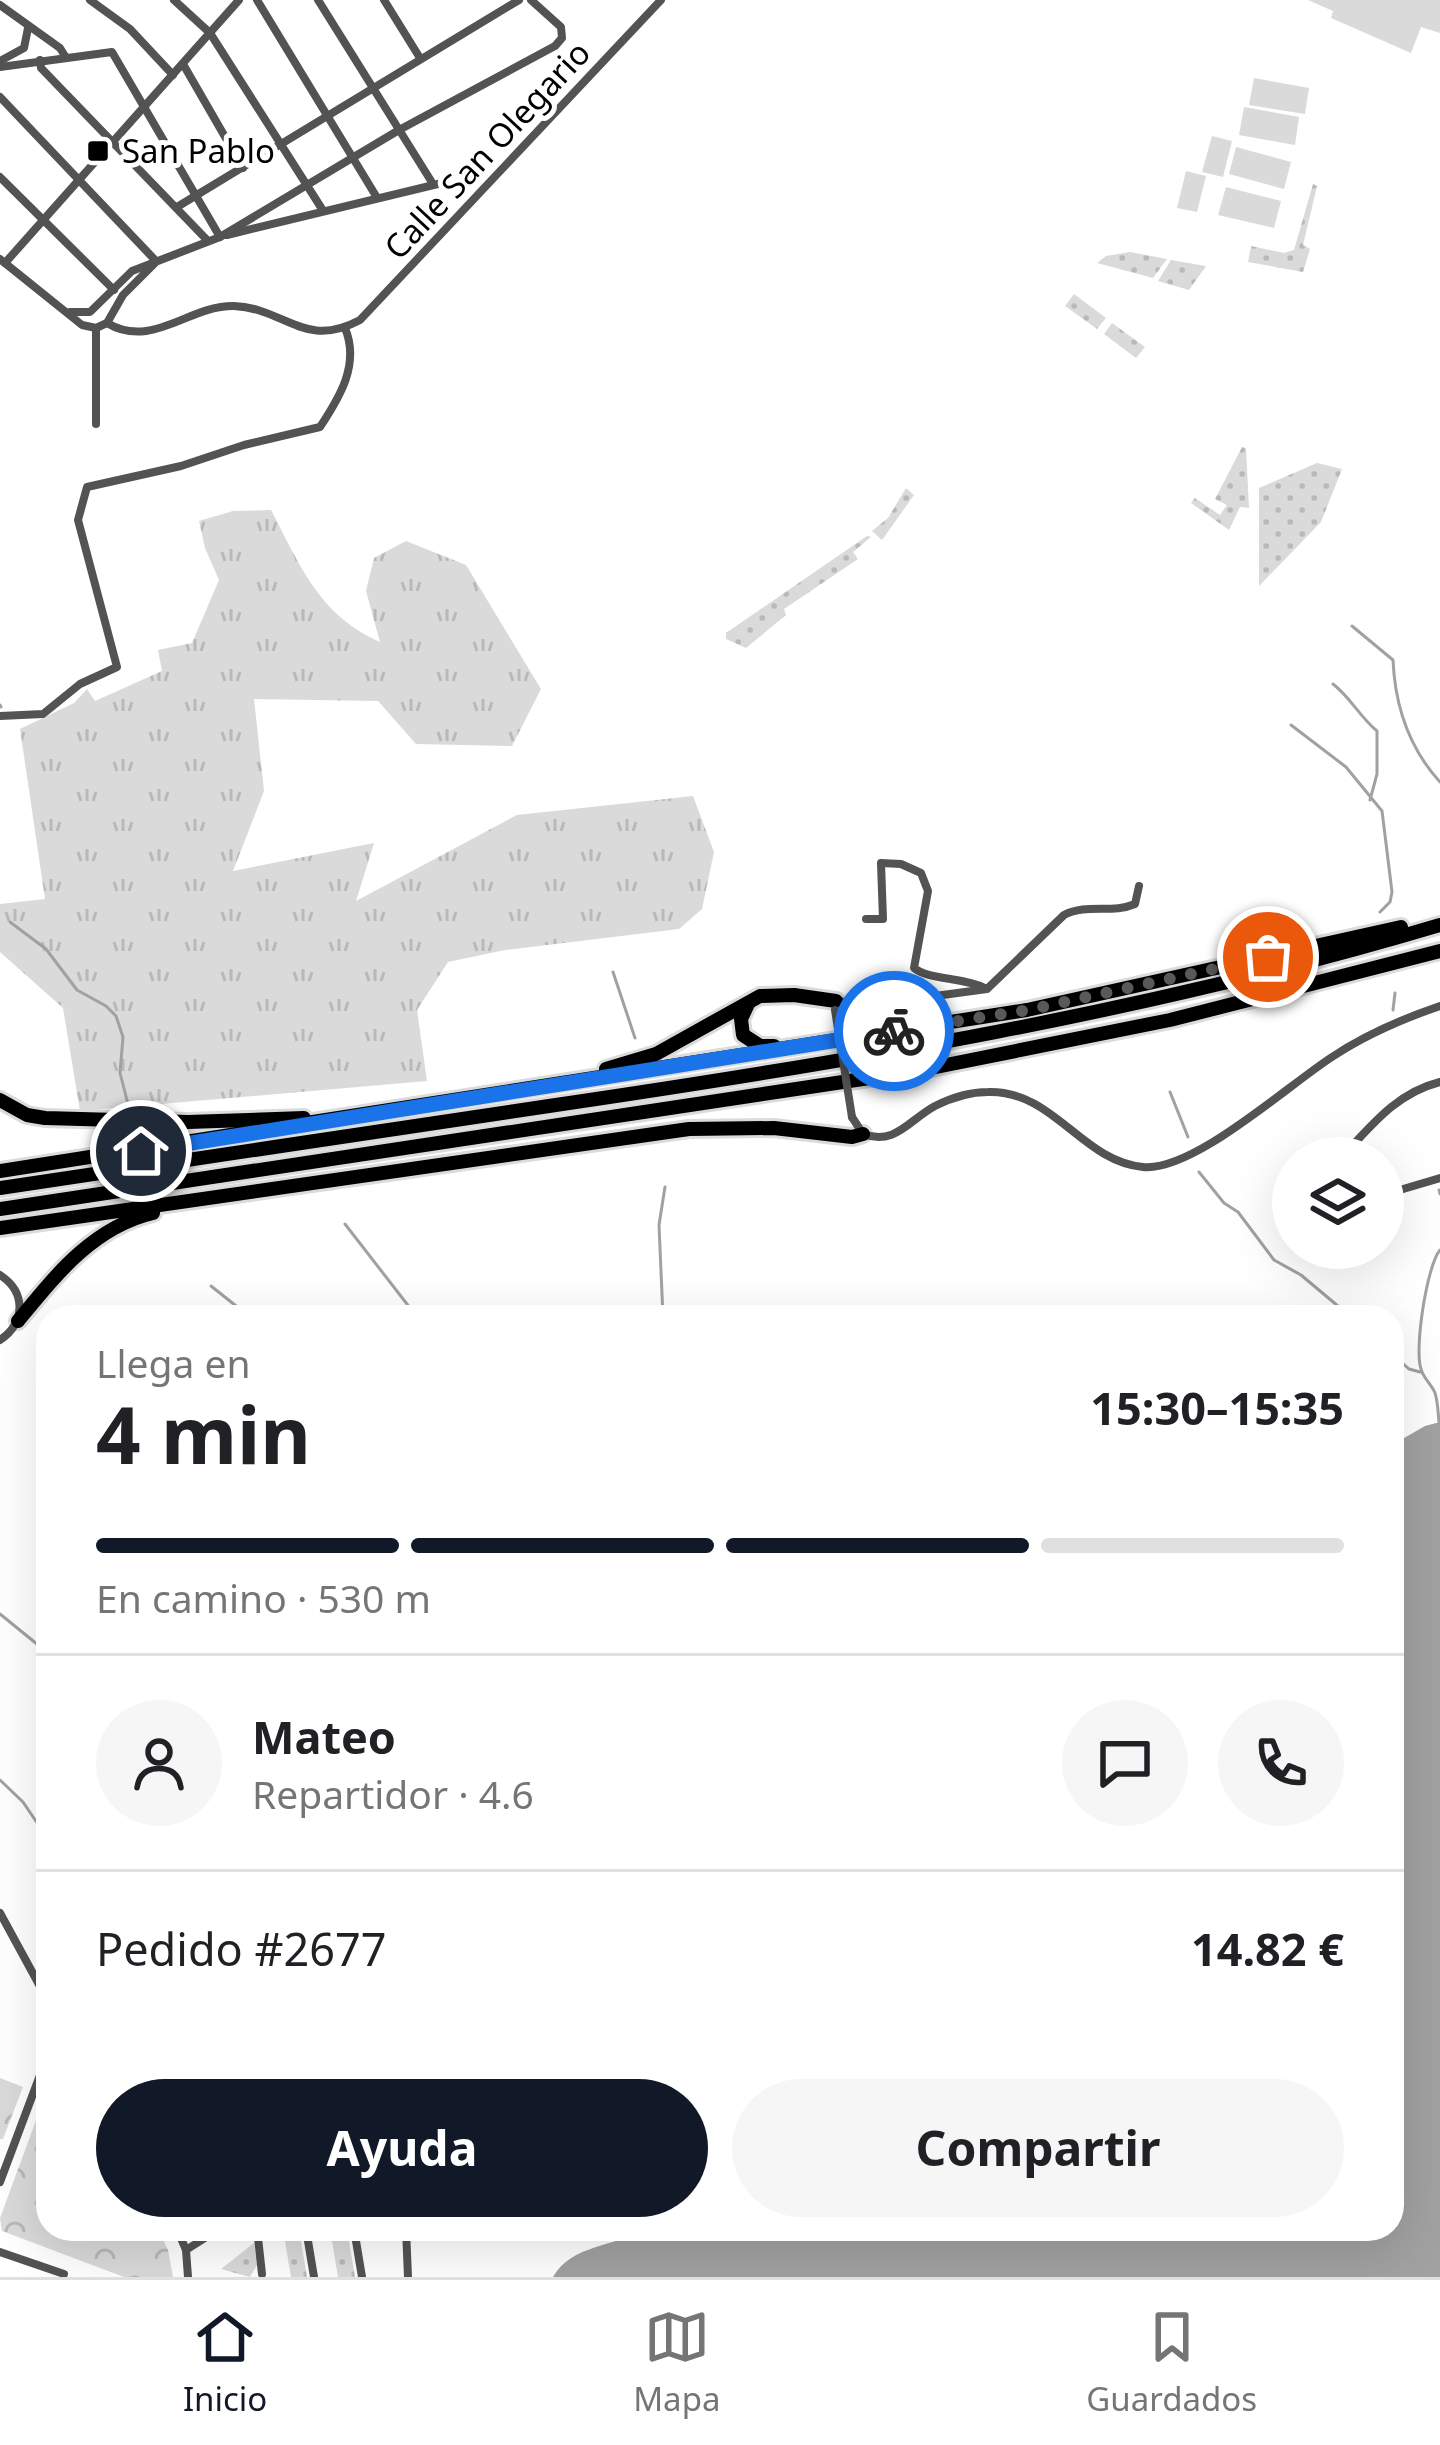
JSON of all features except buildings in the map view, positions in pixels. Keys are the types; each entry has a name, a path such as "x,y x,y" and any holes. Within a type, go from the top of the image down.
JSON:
{"highway":[{"path":"0,1171 1028,1010 1440,922"},
{"path":"0,1188 956,1041 1167,997 1440,922"},
{"path":"0,1209 916,1071 1286,992 1440,950"},
{"path":"567,1082 656,1054 751,1000 781,995 835,1005"},
{"path":"751,1000 741,1026 750,1042 769,1047 800,1042 819,1045"},
{"path":"0,1100 27,1115 86,1120 357,1117"},
{"path":"0,1228 689,1129 746,1126 852,1137 863,1134"},
{"path":"354,1176 494,1136"},
{"path":"18,1321 68,1262 98,1238 142,1216 246,1192"}],"street":[{"path":"91,0 130,29 173,74"},
{"path":"173,0 210,33 322,209"},
{"path":"156,262 123,295 107,323 93,327 82,325 2,261 44,221 239,0"},
{"path":"257,0 376,196"},
{"path":"318,0 433,184"},
{"path":"384,0 420,58"},
{"path":"177,207 518,0"},
{"path":"70,312 90,312 132,271 220,237 399,130 555,46 562,38 561,27 531,0"},
{"name":"Calle San Olegario","path":"345,328 360,320 661,0"},
{"path":"0,5 65,56"},
{"path":"0,64 25,48 28,26"},
{"path":"0,64 112,52 220,237"},
{"path":"40,60 41,68 208,241"},
{"path":"182,64 243,168"},
{"path":"0,97 156,262"},
{"name":"Calle San Olegario","path":"220,237 471,176"},
{"path":"0,178 123,295"},
{"path":"259,212 265,224"},
{"path":"0,716 43,714 80,684 112,671 118,663 78,520 88,487 320,427 348,375 351,351 345,328 312,332 238,306 221,307 144,333 119,331 107,323"},
{"path":"90,312 96,424"},
{"path":"866,919 883,919 880,863 901,864 921,873 928,891 914,968 924,975 963,977 987,989"},
{"path":"1139,886 1135,904 1125,908 1076,908 1064,914 987,989 835,1005 852,1118 863,1134 893,1136 947,1100 998,1092 1042,1105 1118,1159 1148,1168 1165,1165 1213,1142 1350,1045 1440,1006"},
{"path":"1362,1137 1412,1091 1440,1082"},
{"path":"1404,1189 1440,1178"},
{"path":"0,1275 19,1296 18,1321 0,1340"},
{"path":"0,1913 36,1979"},
{"path":"0,2182 36,2086"},
{"path":"182,2241 188,2277"},
{"path":"186,2250 200,2241"},
{"path":"258,2241 262,2274"},
{"path":"308,2241 314,2277"},
{"path":"356,2241 362,2277"},
{"path":"406,2241 408,2277"},
{"path":"0,2252 64,2274"}],"green space":[{"path":"1308,0 1440,0 1440,33 1421,27 1411,53 1331,18 1333,11"},
{"path":"1254,78 1309,88 1305,114 1249,105"},
{"path":"1244,107 1299,117 1295,145 1239,135"},
{"path":"1212,136 1232,141 1223,177 1202,172"},
{"path":"1236,147 1291,162 1284,189 1229,174"},
{"path":"1186,171 1206,176 1197,212 1177,208"},
{"path":"1313,184 1317,186 1303,245 1310,249 1303,272 1248,262 1251,246 1284,253 1294,250"},
{"path":"1226,187 1281,201 1274,228 1218,215"},
{"path":"1130,252 1167,259 1153,278 1097,263 1106,256"},
{"path":"1171,260 1206,266 1189,290 1158,281"},
{"path":"1074,294 1106,318 1097,329 1065,306"},
{"path":"1112,323 1145,347 1136,358 1104,334"},
{"path":"1242,447 1246,448 1249,508 1240,507 1229,530 1191,503 1195,498 1220,515 1227,505 1215,499"},
{"path":"1317,463 1342,469 1321,522 1259,586 1259,488"},
{"path":"906,488 914,495 882,540 872,531 888,518"},
{"path":"271,510 327,603 341,618 380,642 366,591 374,558 406,541 466,565 541,689 512,746 416,744 378,701 254,699 264,791 233,871 374,843 356,901 517,815 693,796 714,852 702,909 679,929 505,950 448,962 417,1010 427,1081 80,1111 63,1008 0,952 0,904 45,899 20,729 74,703 87,689 95,701 162,671 158,650 192,643 219,580 199,521 233,511"},
{"path":"871,537 853,552 858,559 784,609 786,615 746,648 726,639 726,633"},
{"path":"0,2078 23,2087 3,2139 0,2139"},
{"path":"36,2120 36,2241 164,2241 173,2277 124,2277 2,2231 0,2218"},
{"path":"285,2241 301,2241 307,2277 291,2277"},
{"path":"332,2241 349,2241 355,2277 338,2277"},
{"path":"254,2243 257,2265 250,2277 221,2269"}],"shaded area":[{"path":"1440,1422 1440,2277 553,2277 571,2258 614,2241 1404,2241 1404,1438"}],"waterway":[{"path":"1352,626 1393,660 1406,726 1440,782"},
{"path":"1333,684 1377,731 1377,774 1370,800"},
{"path":"1291,725 1346,767 1382,811 1392,892 1380,912"},
{"path":"10,922 46,949 77,990 116,1016 123,1037 120,1073 129,1108"},
{"path":"613,972 635,1038"},
{"path":"1393,1010 1395,993"},
{"path":"1170,1092 1188,1137"},
{"path":"1199,1172 1224,1203 1238,1212 1274,1260 1337,1305"},
{"path":"662,1305 659,1225 665,1187"},
{"path":"1439,1190 1440,1194"},
{"path":"345,1224 408,1305"},
{"path":"1439,1422 1435,1393 1421,1369 1419,1344 1426,1289 1440,1250"},
{"path":"211,1286 235,1305"},
{"path":"1404,1365 1420,1372"},
{"path":"0,1614 36,1643"},
{"path":"0,1780 36,1821"}],"way so far":[{"path":"894,1031 1028,1010 1268,957"}],"place":[{"name":"San Pablo","path":"98,151"}],"route":[{"path":"141,1151 894,1031"}]}
